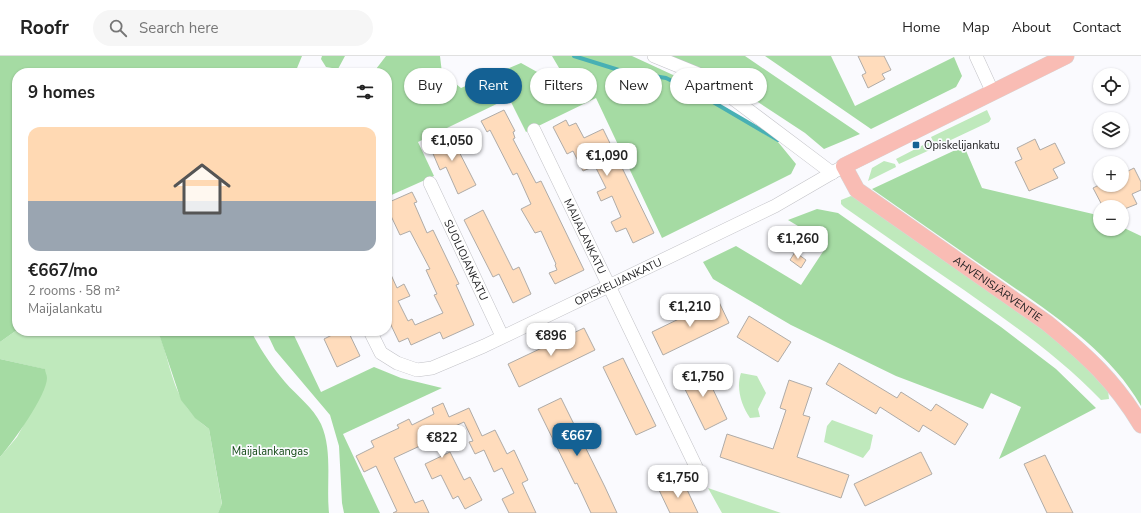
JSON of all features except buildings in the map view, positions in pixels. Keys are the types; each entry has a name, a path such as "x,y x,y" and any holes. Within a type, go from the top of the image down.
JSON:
{"main road":[{"name":"OPISKELIJANKATU","path":"838,169 1066,56"},
{"name":"AHVENISJÄRVENTIE","path":"838,169 857,190 1047,323 1076,347 1108,378 1128,403 1141,425"}],"street":[{"path":"654,56 703,76 838,169"},
{"path":"976,56 993,93"},
{"name":"MAIJALANKATU","path":"534,130 699,473"},
{"name":"OPISKELIJANKATU","path":"372,336 381,353 396,363 417,370 432,368 775,206 838,169"},
{"name":"SUOLIOJANKATU","path":"430,183 502,336"}],"green space":[{"path":"0,56 302,56 297,68 12,68 12,334 0,342"},
{"path":"322,56 345,56 339,68 326,67 321,59"},
{"path":"386,56 440,56 441,68 404,68 404,104 457,104 457,85 461,88 465,86 465,104 497,104 418,142 434,176 392,195 392,68 377,68"},
{"path":"552,56 632,56 658,68 605,68 605,104 662,104 662,70 670,74 670,104 715,104 778,142 796,164 791,174 662,238 597,100 597,68 559,68"},
{"path":"670,56 745,56 763,68 700,68"},
{"path":"765,56 831,56 855,106 954,57 962,76 956,87 871,129"},
{"path":"521,63 530,68 530,104 584,104 526,132 512,104 522,104 522,68 509,68"},
{"path":"767,71 860,134 824,149 805,133 761,104 767,104"},
{"path":"987,110 991,119 989,122 936,147 931,137"},
{"path":"929,142 932,149 899,164 896,159"},
{"path":"964,146 982,188 1093,214 1093,236 1129,236 1129,230 1141,236 1141,406 1127,385 1094,348 1034,301 872,189"},
{"path":"884,161 895,164 896,167 868,181 872,168"},
{"path":"851,196 856,198 1056,339 1081,361 1108,390 1109,399 1101,400 1069,369 1018,328 844,207 841,204 841,200"},
{"path":"817,209 838,213 1001,327 1056,369 1096,408 999,459 1021,407 991,393 983,409 896,376 791,325 713,279 703,262 736,246 801,285 828,244 788,220"},
{"path":"12,334 12,336 160,336 175,385 180,396 187,408 209,429 222,505 218,513 0,513 0,457 17,437 44,388 44,369 0,359 0,342"},
{"name":"Maijalankangas","path":"160,336 254,336 275,370 309,407 321,424 325,434 328,456 329,513 218,513 222,504 209,429 195,418 181,400"},
{"path":"268,336 294,336 321,392 374,367 401,378 442,388 343,434 380,513 344,513 342,503 339,446 330,415 275,350"},
{"path":"0,359 45,369 47,378 41,396 35,407 20,431 0,457"},
{"path":"741,373 757,376 766,393 758,409 760,417 750,418 744,408 739,390"},
{"path":"832,420 873,435 870,449 863,458 824,442 827,426"},
{"path":"708,488 781,513 722,513"}],"waterway":[{"path":"574,56 622,71 670,80"},
{"path":"716,104 778,140"}],"place":[{"name":"Opiskelijankatu","path":"916,145"}]}
